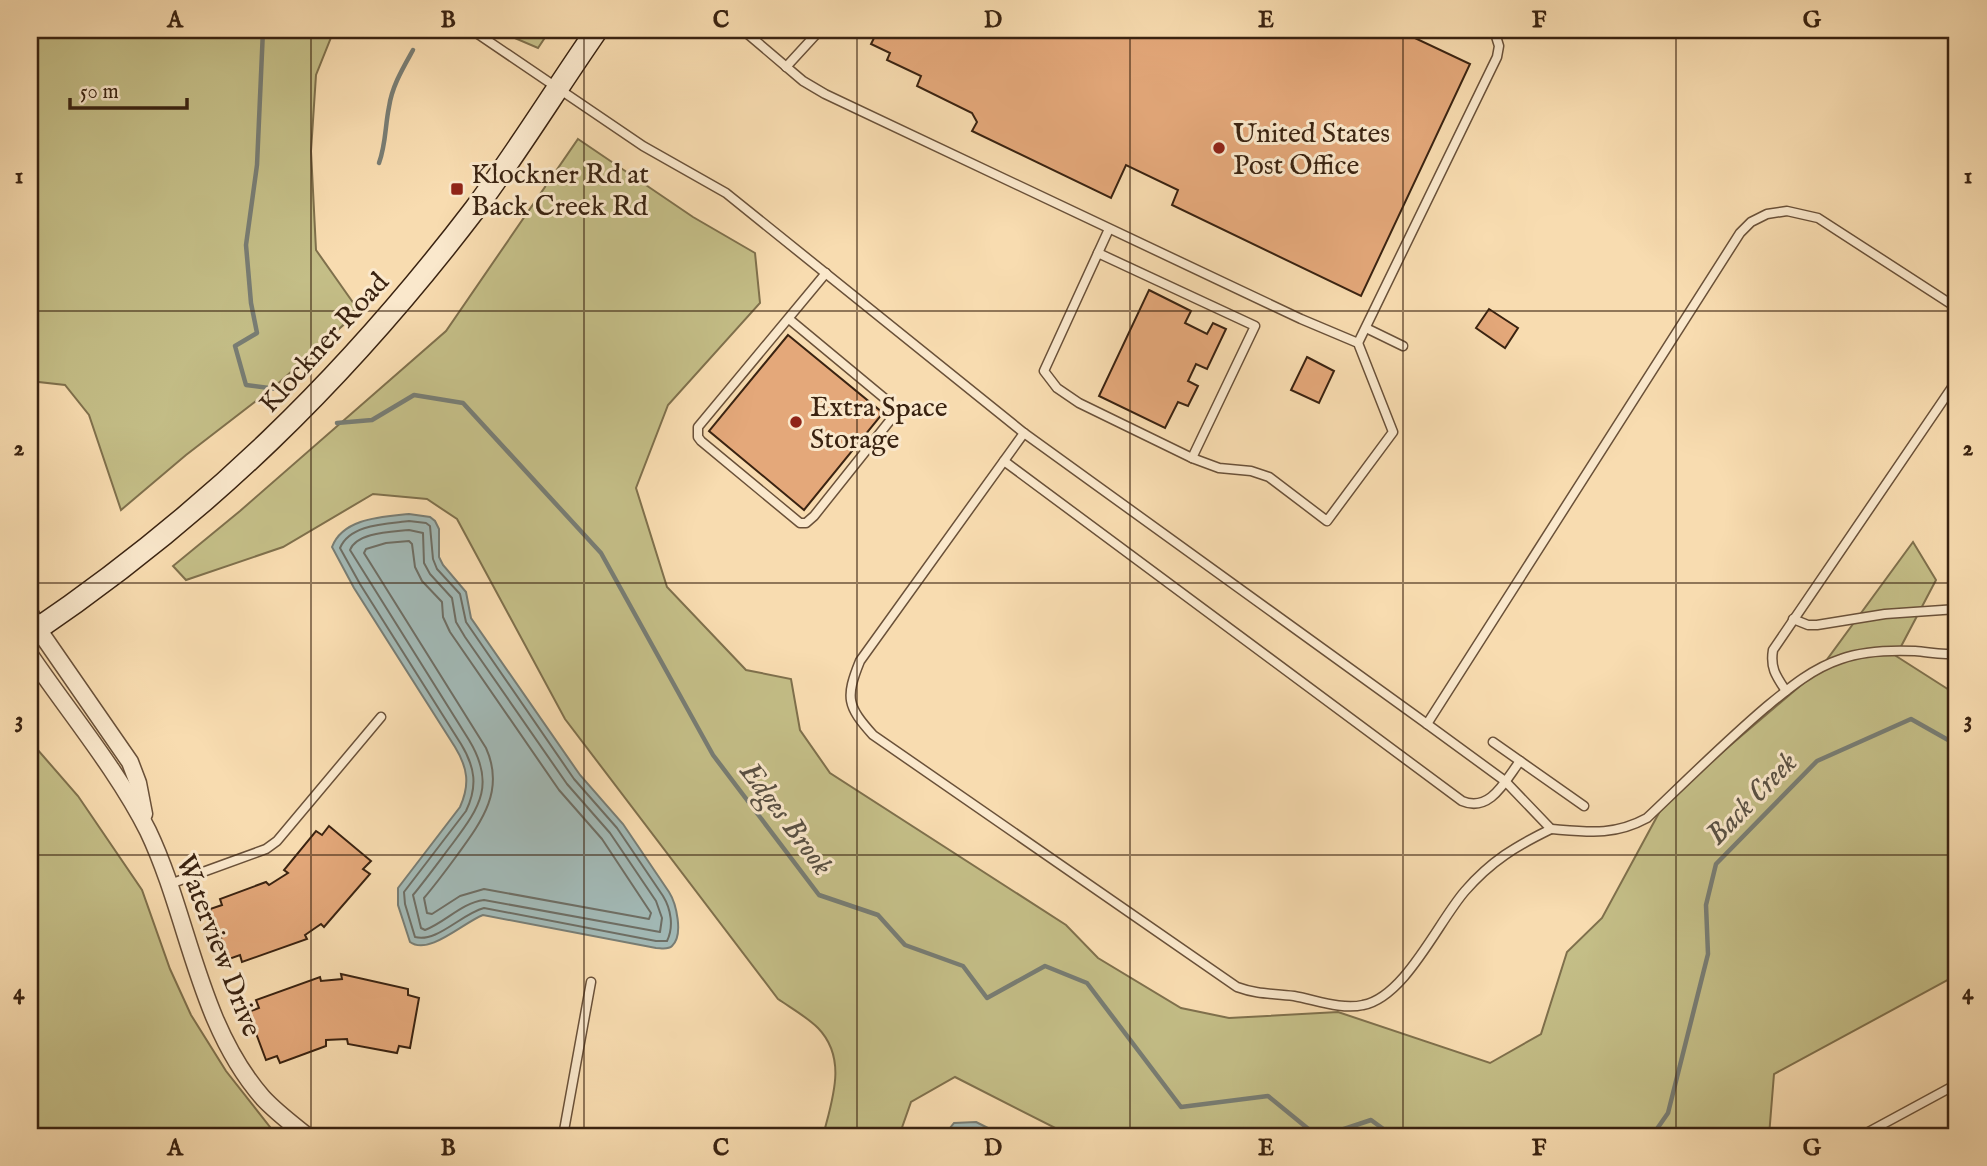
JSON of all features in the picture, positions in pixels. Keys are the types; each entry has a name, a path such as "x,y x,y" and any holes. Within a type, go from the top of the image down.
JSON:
{"main road":[{"name":"Klockner Road","path":"32,625 92,592 150,548 314,400 439,255 484,196 597,30"}],"street":[{"name":"Waterview Drive","path":"32,625 130,762 138,783 147,830"},
{"name":"Waterview Drive","path":"30,655 128,797 147,830 170,884 204,988 234,1055 264,1098 307,1136"}],"lane":[{"path":"472,30 643,146 726,192 1024,433 1505,781 1551,829"},
{"path":"743,30 803,81 824,94 1301,319 1358,343 1393,432 1327,521 1269,477 1251,471 1219,468 1192,458 1079,403 1057,388 1044,371 1109,229"},
{"path":"786,67 820,30"},
{"path":"1358,343 1497,57 1499,46 1494,30"},
{"path":"1427,724 1740,233 1751,222 1767,214 1787,211 1818,218 1957,308"},
{"path":"1098,253 1255,326 1192,458"},
{"path":"789,319 895,407 896,413 806,523 800,523 701,441 698,433 701,421 825,273"},
{"path":"1366,328 1404,346"},
{"path":"1786,691 1774,674 1771,663 1773,649 1957,380"},
{"path":"1024,433 860,661 852,680 850,697 855,715 873,735 1237,987 1256,994 1288,995 1350,1007 1380,999 1396,987 1464,892 1497,859 1551,829 1611,832 1630,828 1647,818 1739,730 1786,691 1807,675 1840,659 1868,653 1957,653"},
{"path":"1004,461 1462,801 1471,805 1491,799 1520,761"},
{"path":"1793,619 1808,625 1817,625 1885,614 1957,609"},
{"path":"170,884 266,849 277,841 381,717"},
{"path":"1493,742 1584,806"},
{"path":"563,1136 591,982"},
{"path":"1861,1136 1957,1084"}],"shaded area":[{"path":"30,30 334,30 316,75 311,151 316,250 359,311 273,388 186,455 121,510 89,415 65,385 30,381"},
{"path":"506,30 550,30 538,48 503,33"},
{"path":"578,139 693,217 755,253 760,303 668,405 636,488 667,587 746,670 791,679 800,730 830,773 1066,925 1098,958 1181,1008 1229,1018 1338,1012 1490,1063 1541,1034 1567,952 1602,918 1666,800 1820,669 1913,542 1936,580 1896,656 1957,695 1957,975 1774,1074 1769,1136 1071,1136 955,1077 911,1102 899,1136 823,1136 835,1080 833,1053 827,1040 814,1024 778,999 565,719 457,519 427,499 373,494 283,547 186,580 173,566 446,331"},
{"path":"30,741 78,796 142,890 170,969 191,1015 226,1071 277,1136 30,1136"}],"water":[{"path":"409,514 430,517 435,521 439,529 439,557 466,592 471,618 580,775 623,824 669,892 678,927 676,941 670,947 656,948 483,915 427,945 410,942 398,905 398,888 460,807 466,784 465,769 455,747 354,588 332,547 337,537 354,525 376,518"},
{"path":"976,1122 1004,1136 948,1136 946,1133 954,1123"}],"building":[{"name":"United States Post Office","path":"878,30 1398,30 1470,64 1361,296 1172,205 1178,190 1126,165 1111,198 972,131 977,122 972,113 917,86 921,76 887,60 890,53 871,44"},
{"path":"1149,290 1191,311 1185,323 1207,334 1213,323 1226,329 1207,369 1196,364 1188,381 1198,386 1188,406 1178,402 1165,428 1099,396"},
{"path":"1489,309 1518,328 1505,348 1476,328"},
{"name":"Extra Space Storage","path":"788,335 883,413 804,510 709,431"},
{"path":"1307,357 1334,371 1319,403 1291,390"},
{"path":"329,826 371,861 363,869 370,874 324,927 321,924 305,935 307,939 242,962 240,955 229,959 210,909 222,905 220,899 266,882 269,885 288,873 284,870 316,831 322,835"},
{"path":"341,974 408,989 408,995 419,998 410,1048 399,1046 397,1053 348,1044 347,1039 326,1040 326,1046 280,1063 277,1056 266,1060 248,1012 259,1008 256,1000 320,977 321,981 342,979"}],"waterway":[{"name":"Edges Brook","path":"263,30 257,165 246,245 251,303 257,333 235,346 246,385 284,390"},
{"path":"379,163 393,92 413,50"},
{"name":"Edges Brook","path":"337,423 372,420 414,395 463,403 601,553 713,755 819,895 878,915 905,945 963,966 987,998 1045,966 1087,983 1181,1107 1268,1096 1317,1136"},
{"name":"Back Creek","path":"1652,1136 1668,1113 1708,954 1706,905 1716,864 1817,761 1911,719 1957,745"},
{"name":"Edges Brook","path":"1323,1136 1371,1120 1393,1136"}],"place":[{"name":"United States Post Office","path":"1219,148"},
{"name":"Klockner Rd at Back Creek Rd","path":"457,189"},
{"name":"Extra Space Storage","path":"796,422"}]}
